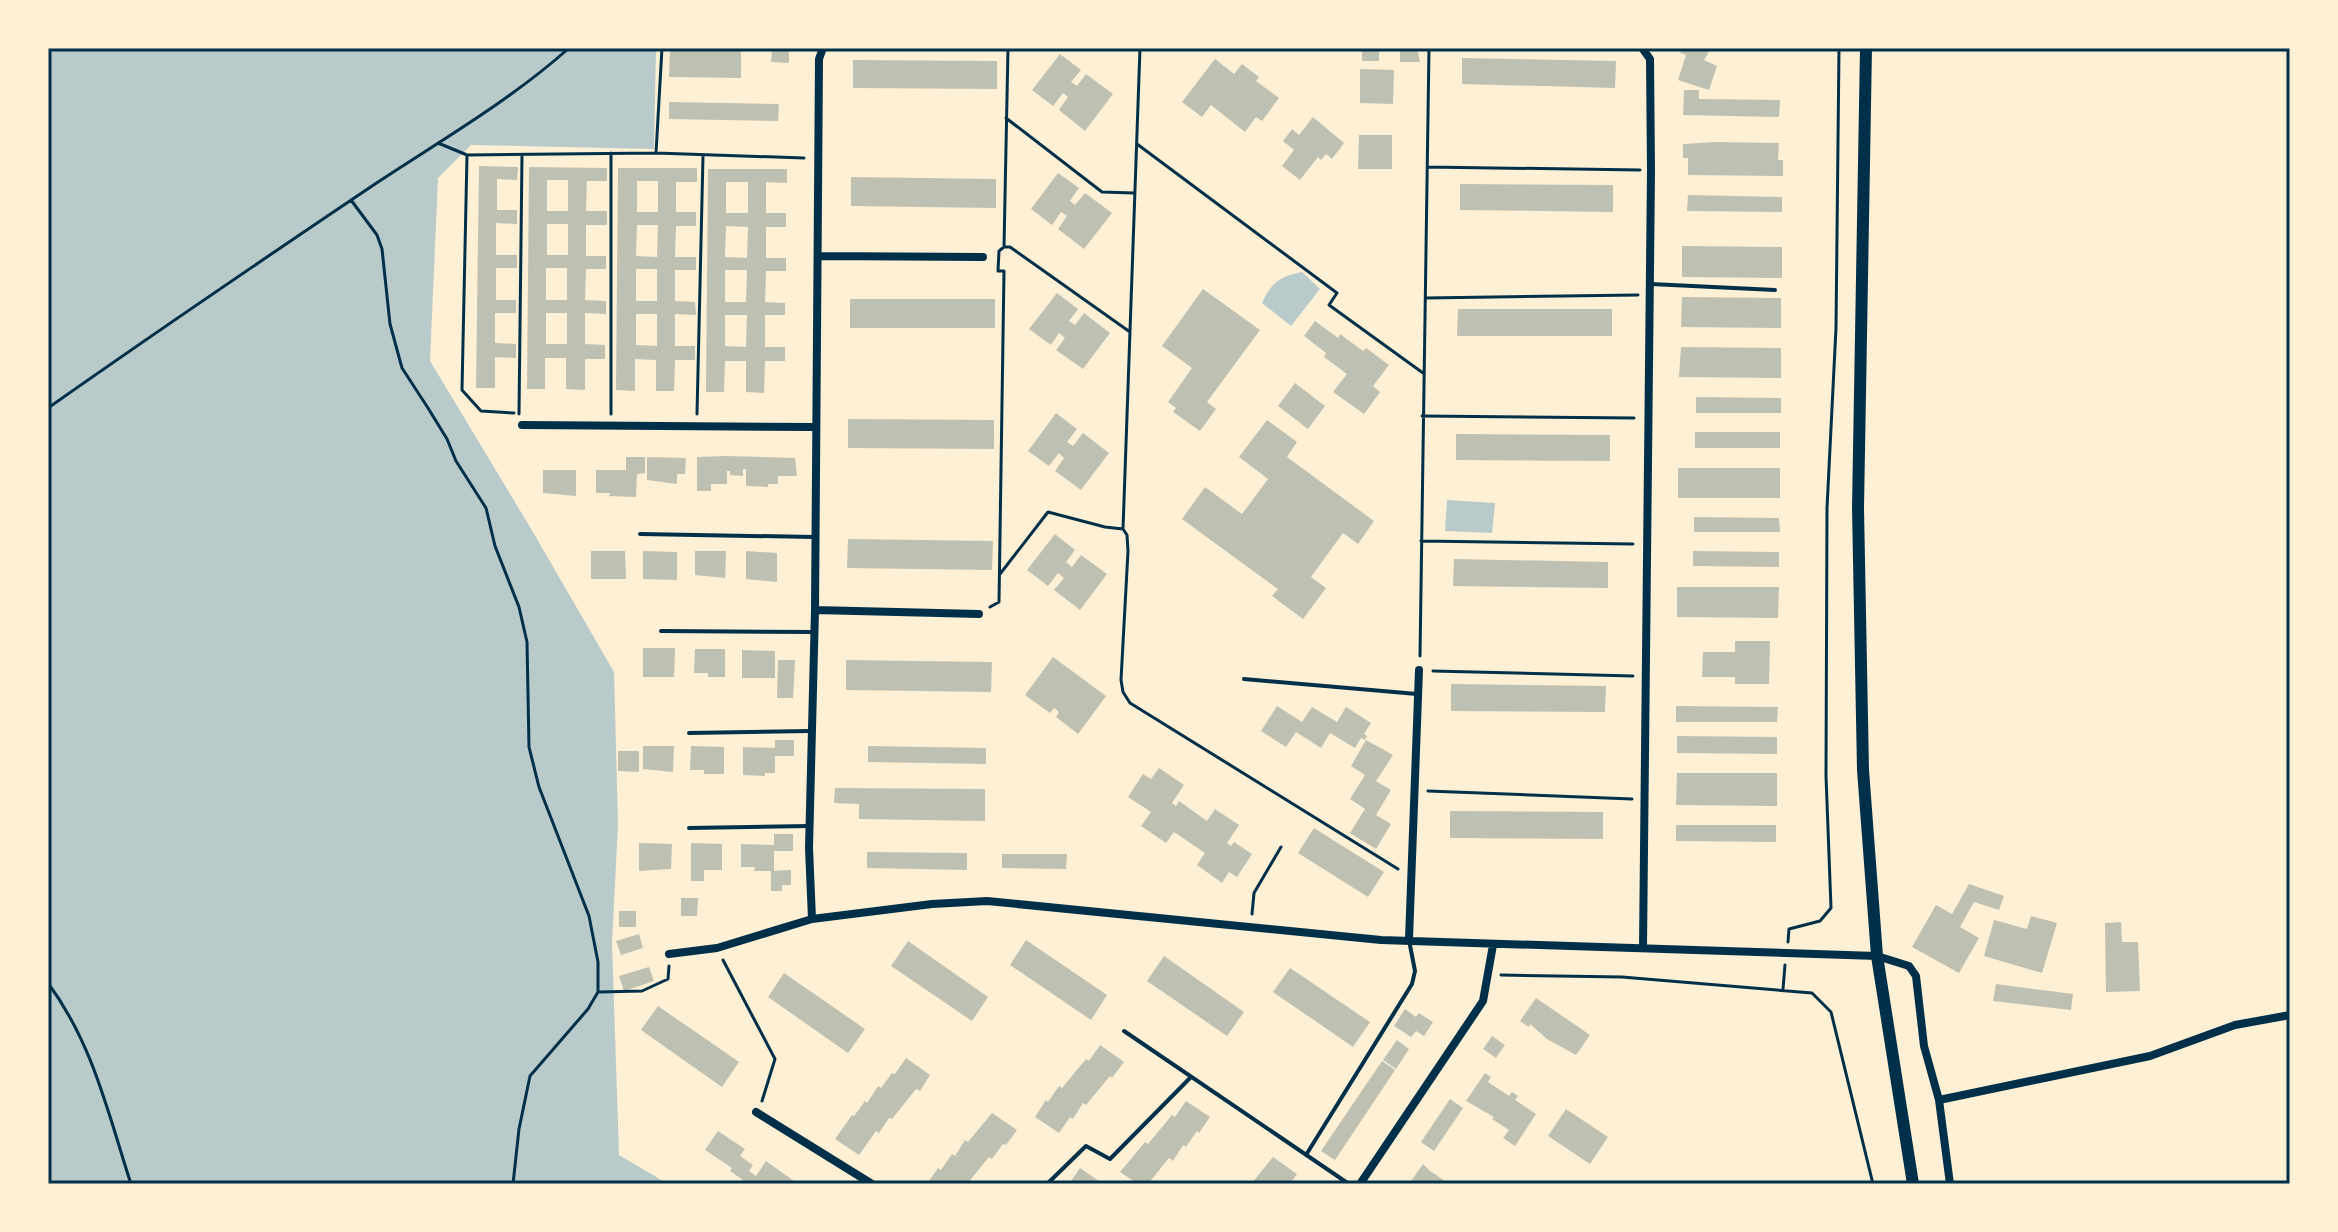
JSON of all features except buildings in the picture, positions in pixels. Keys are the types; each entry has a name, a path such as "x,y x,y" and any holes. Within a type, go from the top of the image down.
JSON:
{"main road":[{"path":"1866,48 1858,508 1859,667 1865,807 1877,956 1913,1184"}],"street":[{"path":"812,919 809,826 815,610 814,427 819,256 819,59 823,48"},
{"path":"1642,48 1650,59 1651,171 1643,947"},
{"path":"819,256 983,257"},
{"path":"522,425 814,427"},
{"path":"815,610 979,614"},
{"path":"1409,939 1419,670"},
{"path":"669,954 717,948 812,919 932,904 987,901 1381,940 1877,956 1909,966 1916,976 1924,1046 1939,1100 1950,1184"},
{"path":"1360,1184 1483,1001 1493,945"},
{"path":"1939,1100 2150,1056 2235,1025 2290,1015"},
{"path":"756,1112 872,1184"}],"lane":[{"path":"1649,284 1775,290"},
{"path":"640,534 815,537"},
{"path":"661,631 814,632"},
{"path":"1244,679 1417,694"},
{"path":"689,733 812,731"},
{"path":"689,828 809,826"},
{"path":"1306,1155 1412,984 1415,971 1409,939"},
{"path":"1124,1031 1349,1184"},
{"path":"1047,1184 1086,1146 1110,1159 1191,1077"}],"path":[{"path":"48,408 212,292 550,65 569,48"},
{"path":"656,153 662,48"},
{"path":"1004,247 1008,48"},
{"path":"1140,48 1123,529 1127,535 1128,551 1121,680 1123,692 1130,703 1412,877"},
{"path":"1429,48 1419,670 1644,676"},
{"path":"1783,989 1789,929 1820,921 1831,908 1826,776 1827,508 1836,328 1839,48"},
{"path":"1006,118 1102,192 1135,193"},
{"path":"437,142 467,155 656,153 820,159"},
{"path":"1137,144 1337,293 1329,305 1423,373"},
{"path":"611,153 611,426"},
{"path":"467,155 462,390 481,411 519,414"},
{"path":"522,155 519,414 522,425"},
{"path":"696,426 703,156"},
{"path":"1428,167 1651,171"},
{"path":"351,200 377,235 382,249 390,324 402,368 486,508 495,546 519,607 527,642 529,747 539,787 589,916 598,962 598,992 588,1009 530,1076 519,1129 513,1184"},
{"path":"979,614 999,602 1004,271 998,271 999,251 1010,247 1130,332"},
{"path":"1426,298 1648,295"},
{"path":"1422,416 1648,418"},
{"path":"1000,574 1048,512 1123,529"},
{"path":"1421,541 1646,545"},
{"path":"1416,790 1645,799"},
{"path":"1251,926 1254,893 1281,847"},
{"path":"717,948 775,1059 766,1093 756,1112"},
{"path":"598,992 642,991 660,984 668,979 669,954"},
{"path":"1489,974 1622,977 1812,993 1831,1012 1873,1184"},
{"path":"48,983 69,1012 89,1054 131,1184"}],"shaded area":[{"path":"48,48 656,48 654,149 471,145 438,178 430,361 614,672 618,825 612,942 619,1155 668,1184 48,1184"},
{"path":"1302,272 1320,289 1291,326 1262,303 1277,282"},
{"path":"1447,500 1495,503 1492,533 1445,531"}]}
